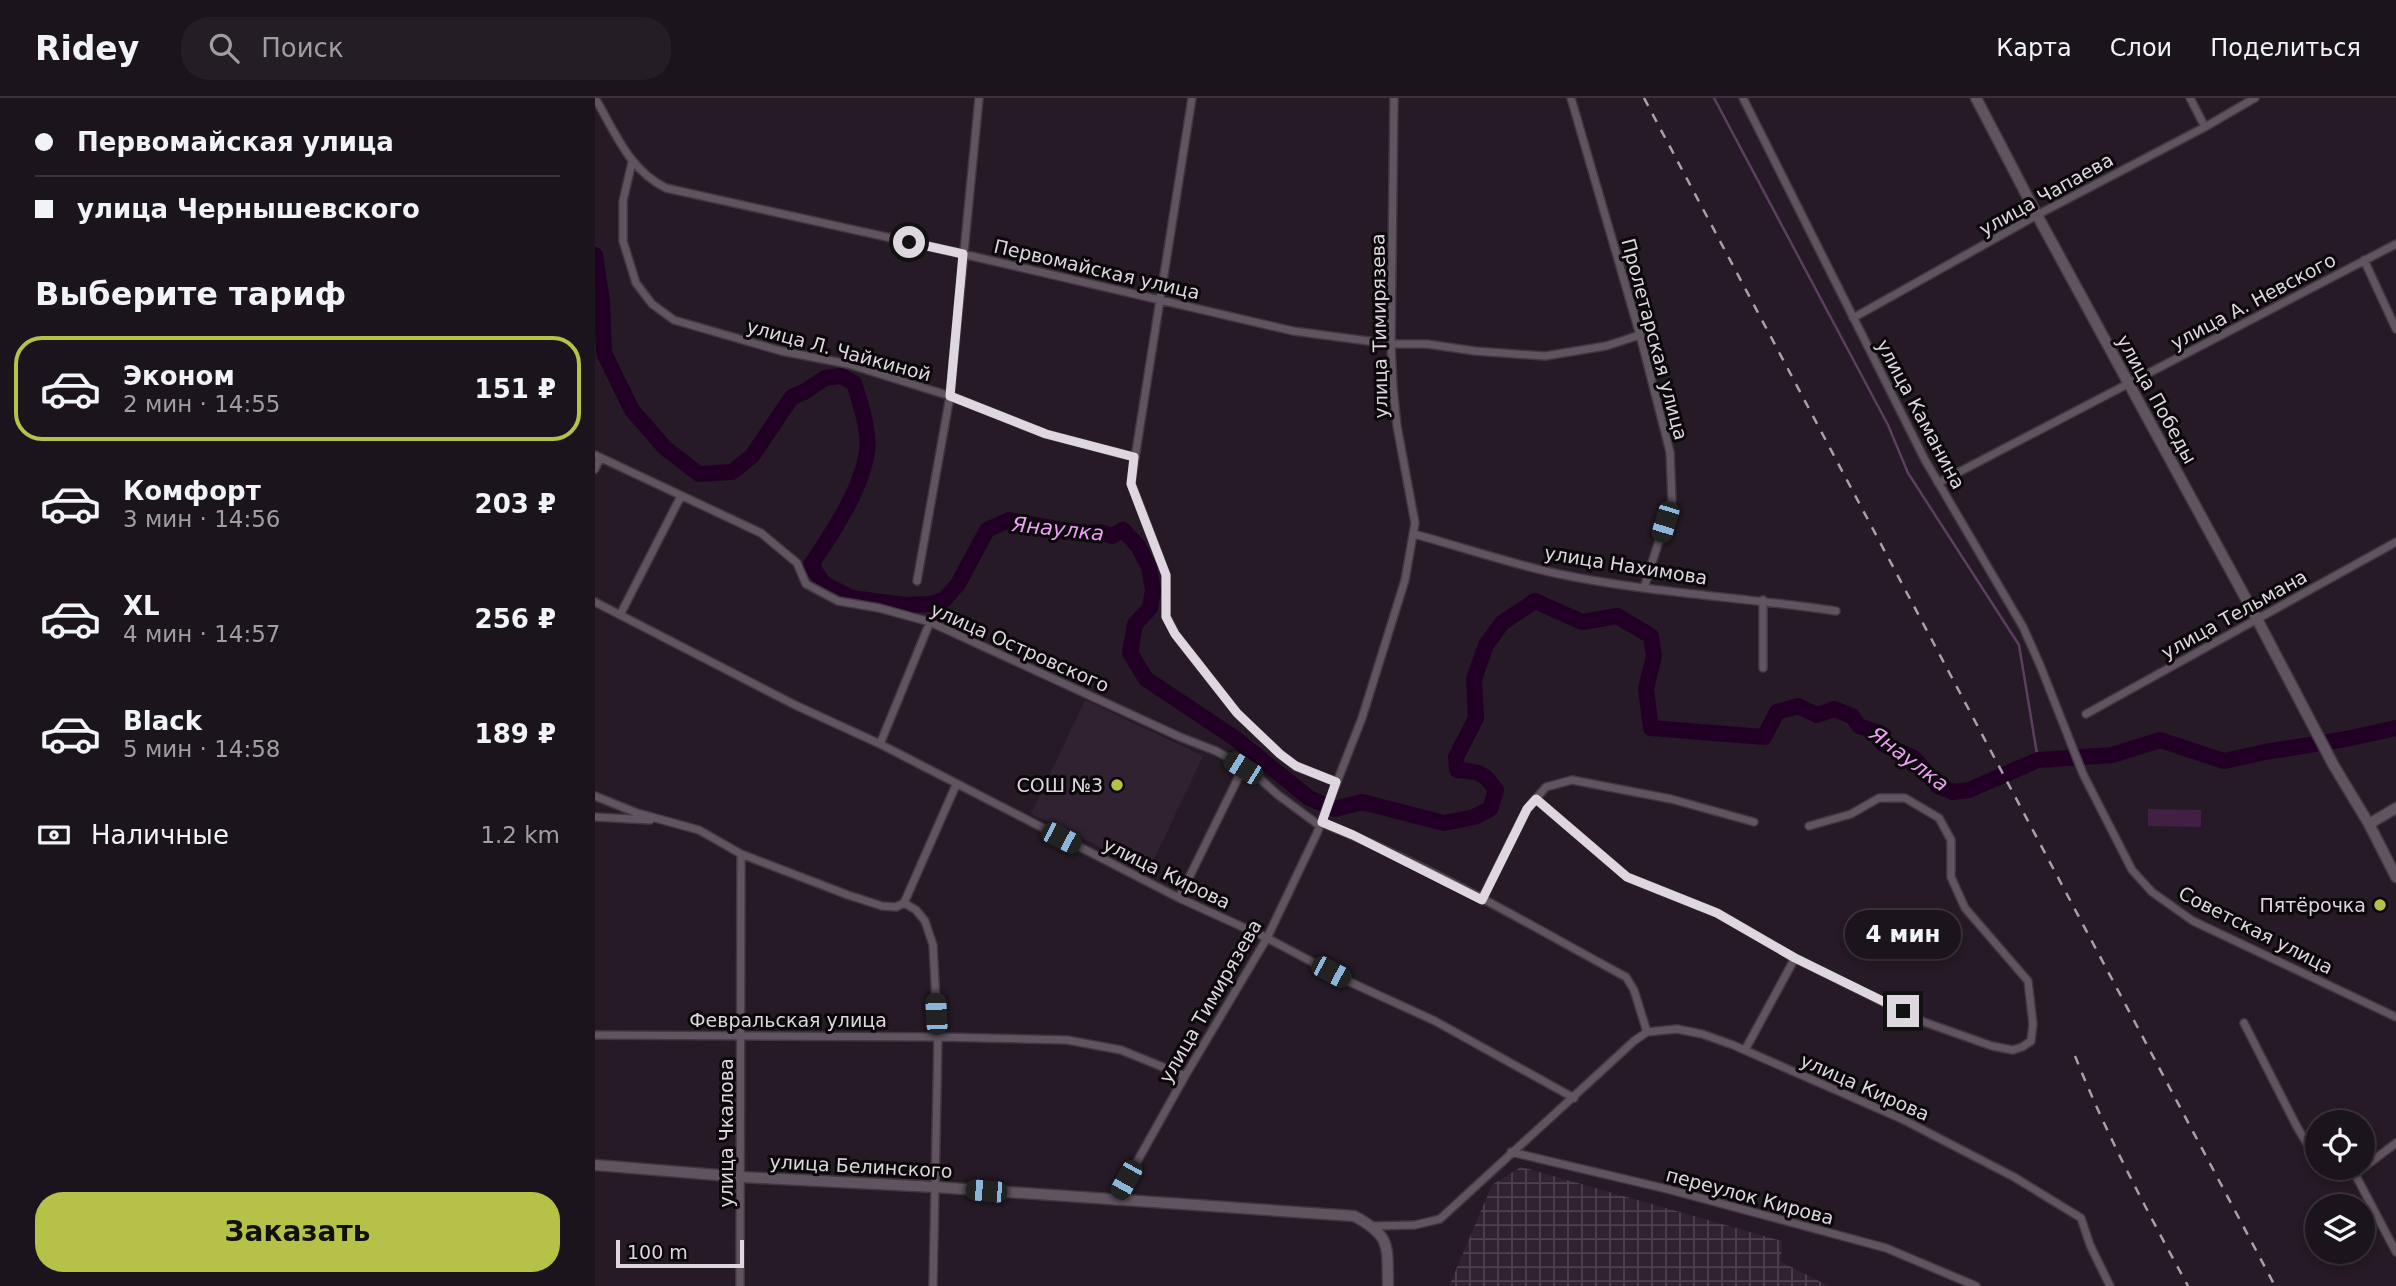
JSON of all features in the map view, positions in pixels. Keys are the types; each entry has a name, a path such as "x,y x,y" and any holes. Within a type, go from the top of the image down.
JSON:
{"street":[{"name":"Первомайская улица","path":"595,98 632,162 649,180 666,188 1293,331 1391,344 1427,344 1475,351 1545,356 1607,345 1640,335"},
{"path":"917,581 950,396 979,98"},
{"path":"1192,98 1131,484 1166,575 1166,617 1175,634 1237,713 1280,754 1296,766 1336,782"},
{"name":"улица Тимирязева","path":"1115,1201 1267,938 1321,824 1362,718 1405,580 1415,523 1397,426 1391,344 1394,98"},
{"name":"Пролетарская улица","path":"1571,98 1640,335 1670,452 1672,500 1644,588"},
{"name":"улица Каманина","path":"1743,98 1938,483 2023,627 2083,774"},
{"name":"улица Победы","path":"1976,98 2334,766 2369,824"},
{"path":"2190,98 2205,127"},
{"name":"улица Чапаева","path":"1853,318 2255,98"},
{"name":"улица Л. Чайкиной","path":"632,162 623,201 623,241 636,283 652,304 674,320 781,351 848,364 950,396 1046,434 1134,457"},
{"name":"улица А. Невского","path":"1938,483 2396,244"},
{"path":"2364,260 2396,329"},
{"path":"595,469 598,456"},
{"name":"улица Островского","path":"598,456 761,533 797,563 806,584 838,601 879,608 930,622 1216,751 1250,771 1278,795 1321,824 1353,835 1626,977 1634,990 1647,1032"},
{"path":"620,615 681,496"},
{"name":"улица Нахимова","path":"1414,534 1558,574 1644,588 1763,600 1836,611"},
{"name":"улица Тельмана","path":"2086,713 2396,542"},
{"path":"1763,600 1763,668"},
{"name":"улица Кирова","path":"595,602 795,705 880,744 1179,898 1267,938 1352,984 1435,1021 1574,1098"},
{"path":"880,744 930,622"},
{"path":"1179,898 1243,768"},
{"name":"Советская улица","path":"2083,774 2132,870 2152,892 2193,920 2396,1017"},
{"path":"1482,900 1527,809 1546,787 1572,780 1671,799 1754,822"},
{"path":"595,796 637,813 699,830 741,853 882,906 896,907 904,903 957,785"},
{"path":"1536,799 1627,877 1717,913 1795,958 1924,1022 1991,1045 2013,1049 2031,1041 2033,1024 2028,981 1965,908 1951,877 1951,839 1939,818 1905,798 1879,798 1851,814 1809,825"},
{"path":"2396,808 2369,824 2396,877"},
{"path":"595,817 668,821"},
{"name":"улица Чкалова","path":"740,1286 741,853"},
{"path":"904,903 916,910 930,933 938,1037 933,1286"},
{"path":"1745,1050 1795,958"},
{"path":"2244,1023 2305,1140"},
{"name":"улица Кирова","path":"1647,1032 1677,1029 1702,1034 1745,1050 1902,1119 2014,1177 2081,1218 2105,1284"},
{"path":"1374,1226 1415,1225 1440,1219 1511,1152 1647,1032"},
{"name":"Февральская улица","path":"595,1035 1067,1040 1121,1050 1185,1076"},
{"path":"2375,1159 2396,1143"},
{"name":"переулок Кирова","path":"1511,1152 1667,1189 1886,1248 1976,1286"},
{"name":"улица Белинского","path":"595,1165 742,1177 1331,1213 1354,1216 1374,1226"},
{"path":"2358,1180 2396,1252"},
{"path":"1374,1226 1383,1237 1387,1248 1388,1286"}],"shaded area":[{"name":"СОШ №3","path":"1085,700 1203,756 1149,870 1031,814"},
{"path":"2148,809 2201,810 2201,827 2148,826"},
{"path":"1521,1167 1782,1241 1781,1262 1829,1286 1449,1286 1492,1185"}],"waterway":[{"path":"1714,98 1888,425 1908,473 2019,645 2038,760"},
{"name":"Янаулка","path":"595,255 602,301 604,353 632,410 665,448 699,474 732,472 752,456 792,397 825,378 841,376 854,383 866,426 867,452 859,482 811,565 824,584 852,598 905,605 930,604 944,600 958,584 987,530 1009,520 1086,534 1100,532 1112,536 1123,530 1138,546 1149,567 1153,590 1150,608 1135,624 1130,653 1146,679 1236,739 1309,798 1335,809 1362,802 1444,823 1474,817 1490,809 1496,790 1480,774 1457,770 1456,757 1476,718 1474,679 1486,645 1502,623 1535,601 1582,622 1617,616 1651,636 1654,656 1646,689 1651,728 1764,737 1777,712 1798,706 1817,715 1834,709 1852,716 1859,726 1877,732 1883,744 1914,758 1938,786 1953,792 1969,790 2038,760 2112,755 2160,740 2224,761 2396,728"}],"railway":[{"path":"1644,98 2275,1286"},
{"path":"2075,1056 2114,1144 2188,1286"}],"place":[{"name":"СОШ №3","path":"1117,785"},
{"name":"Пятёрочка","path":"2380,905"}],"route":[{"path":"909,242 963,254 950,396 1046,434 1134,457 1131,484 1166,575 1166,617 1175,634 1237,713 1296,766 1336,782 1322,822 1482,900 1527,809 1536,799 1627,877 1717,913 1795,958 1903,1011"}]}
